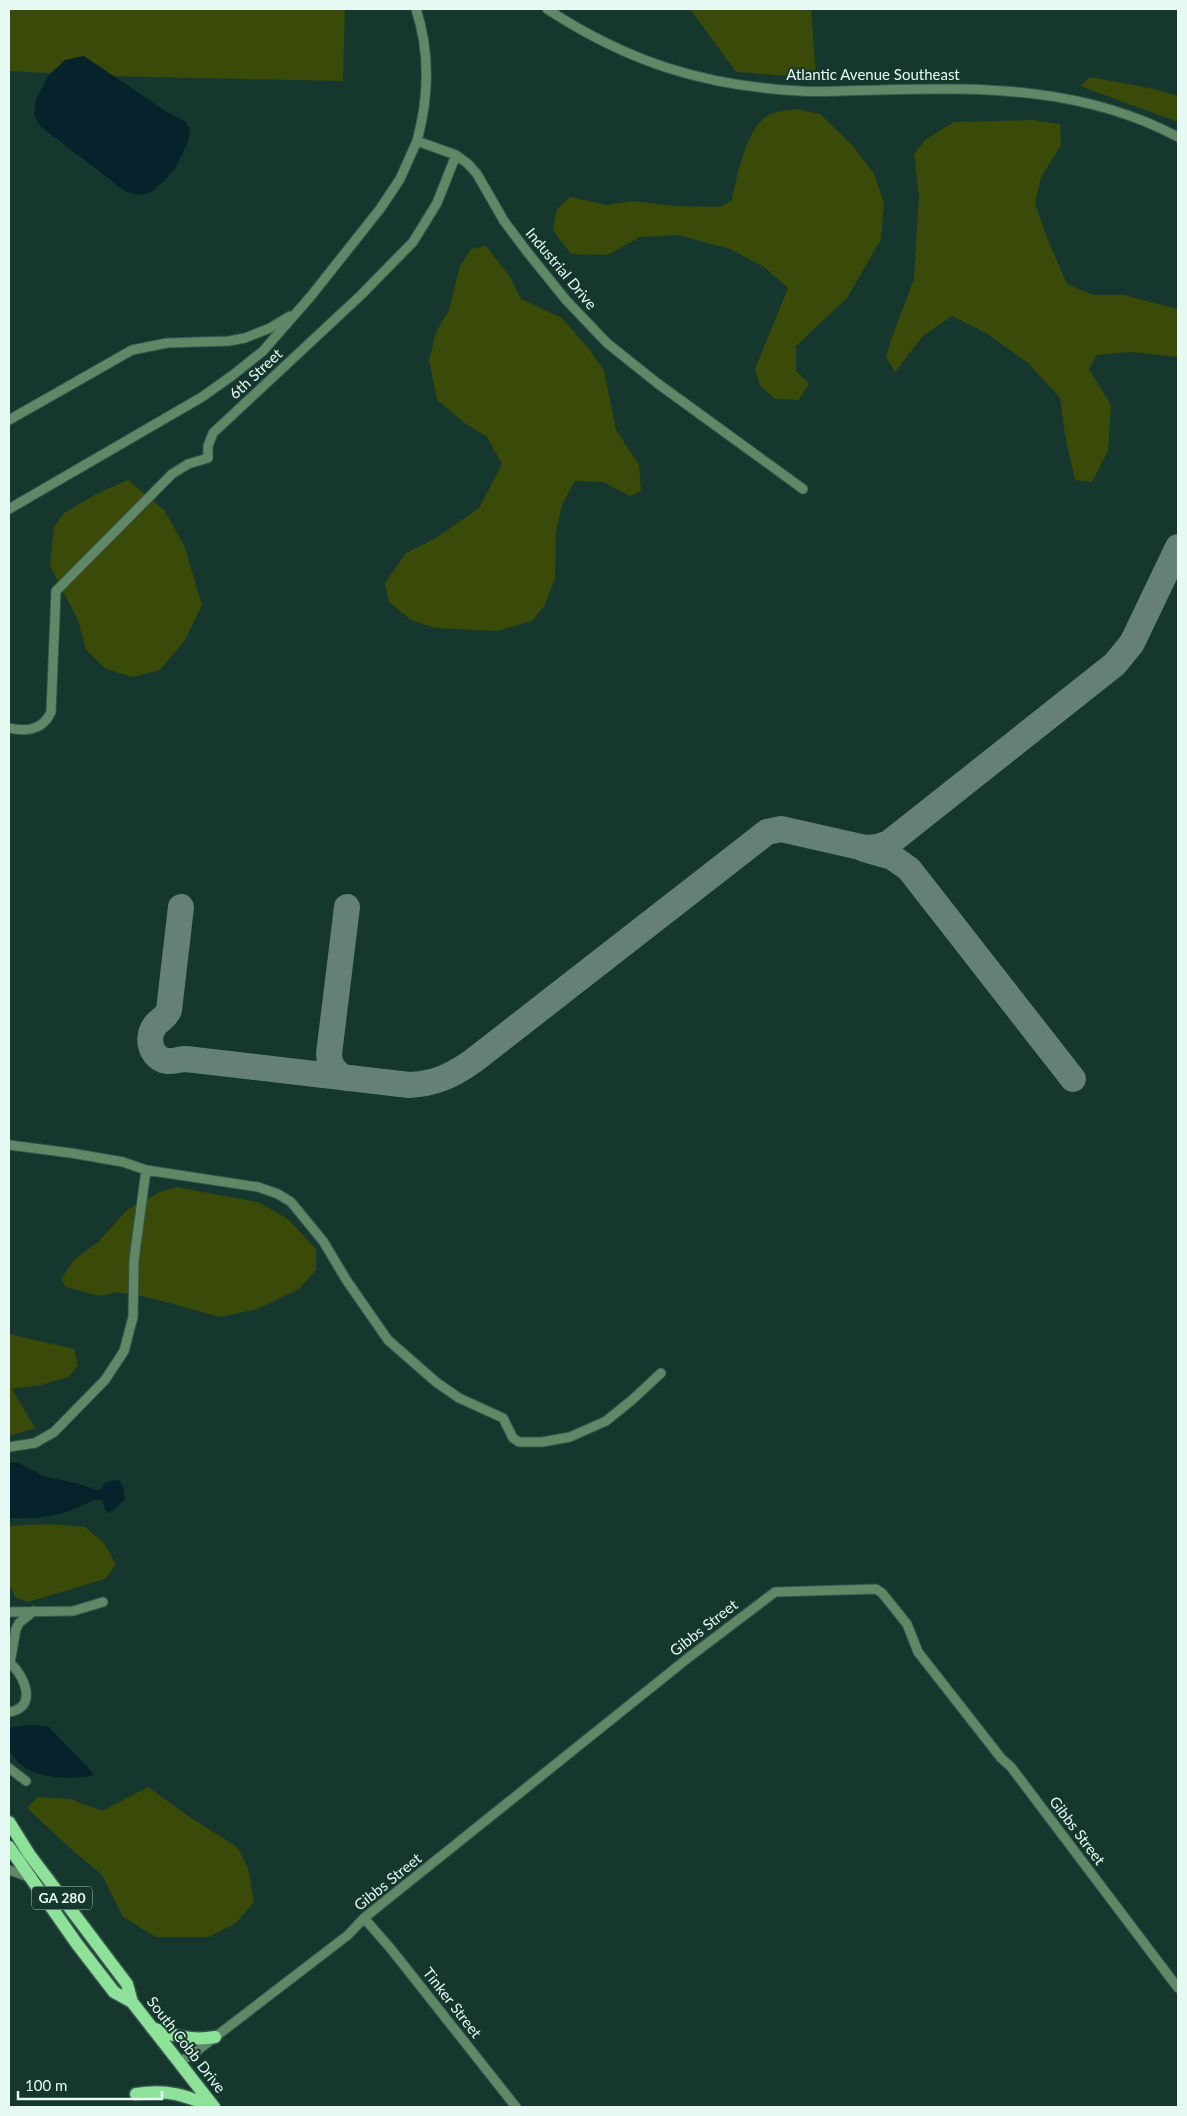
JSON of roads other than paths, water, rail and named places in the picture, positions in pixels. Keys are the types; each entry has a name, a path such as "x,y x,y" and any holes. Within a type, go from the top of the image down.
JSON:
{"main road":[{"name":"South Cobb Drive","path":"9,1822 29,1854 127,1984 132,2002 213,2107"},
{"name":"South Cobb Drive","path":"10,1853 114,1992 132,2002"},
{"path":"10,1853 29,1854"},
{"path":"152,2028 184,2039 194,2040 215,2037"},
{"path":"136,2094 156,2091 173,2092 213,2107"}],"street":[{"name":"Atlantic Avenue Southeast","path":"548,9 608,45 647,62 690,76 799,91 837,92 993,88 1043,94 1099,106 1130,116 1178,137"},
{"path":"9,509 187,405 226,380 263,351 298,311 385,202 400,179 418,140 424,110 427,68 418,11"},
{"name":"Industrial Drive","path":"418,140 456,155 468,164 477,174 504,222 580,316 607,343 657,383 803,489"},
{"name":"6th Street","path":"9,728 32,730 39,727 51,712 53,703 56,591 172,474 188,464 208,458 208,446 212,434 360,296 413,242 435,207 456,155"},
{"path":"9,420 132,350 160,344 229,341 245,338 270,328 298,311"},
{"path":"9,1145 123,1162 146,1170 258,1187 278,1194 291,1202 323,1241 347,1282 388,1340 436,1382 459,1398 503,1418 513,1438 519,1442 542,1442 570,1436 606,1421 632,1400 660,1373"},
{"path":"9,1447 35,1443 54,1432 105,1380 124,1351 133,1317 134,1260 146,1170"},
{"name":"Gibbs Street","path":"179,2062 193,2054 348,1935 364,1918 688,1658 775,1592 876,1589 882,1593 907,1624 918,1652 990,1745 1011,1767 1178,1988"},
{"path":"9,1612 73,1612 103,1602"},
{"path":"9,1712 18,1711 23,1707 27,1693 24,1681 16,1668 9,1663 16,1629 19,1623 34,1611"},
{"path":"9,1768 26,1781"},
{"path":"9,1870 29,1877"},
{"name":"Tinker Street","path":"364,1918 391,1949 516,2107"}],"water":[{"path":"84,56 167,112 186,122 190,130 188,142 175,169 151,192 139,195 126,192 40,126 34,115 36,99 48,76 65,60"},
{"path":"9,1462 19,1463 43,1476 80,1484 96,1490 101,1489 104,1483 113,1480 120,1481 125,1499 115,1509 107,1513 102,1500 98,1500 90,1501 72,1510 49,1516 9,1518"},
{"path":"26,1725 48,1726 93,1773 91,1776 56,1777 44,1775 22,1766 14,1758 9,1747 9,1728"}]}
